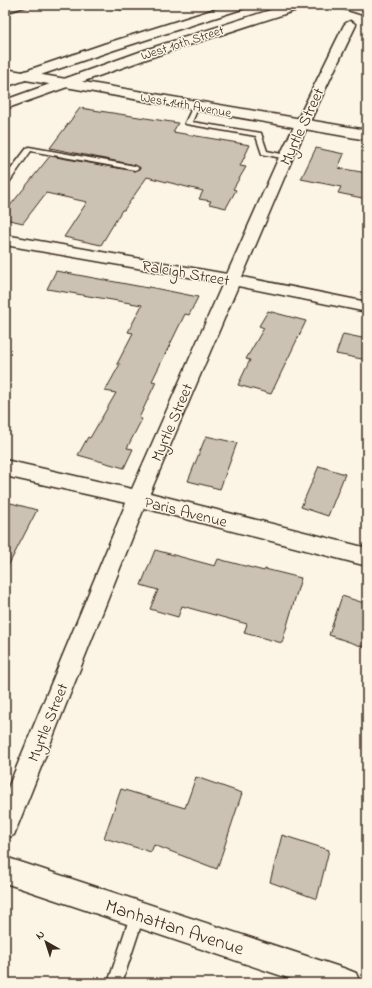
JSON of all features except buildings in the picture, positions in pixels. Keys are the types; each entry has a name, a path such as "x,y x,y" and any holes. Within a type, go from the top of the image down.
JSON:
{"main road":[{"name":"West 10th Street","path":"5,84 25,76 241,5"},
{"name":"West 10th Street","path":"5,105 65,82 183,41 299,5"},
{"name":"West 14th Avenue","path":"25,76 367,135"}],"street":[{"path":"342,5 367,13"},
{"name":"Myrtle Street","path":"5,826 138,498 286,157 350,25"},
{"name":"West 14th Avenue","path":"5,73 25,76"},
{"name":"Raleigh Street","path":"5,240 232,280 367,307"},
{"name":"Paris Avenue","path":"5,468 138,498 367,556"},
{"name":"Manhattan Avenue","path":"5,870 346,983"}],"lane":[{"path":"5,11 27,5"},
{"path":"109,5 121,7 132,5"},
{"path":"196,106 188,123 259,134 264,153 286,157"},
{"path":"5,182 29,149 135,168"},
{"path":"115,983 138,913"}]}
